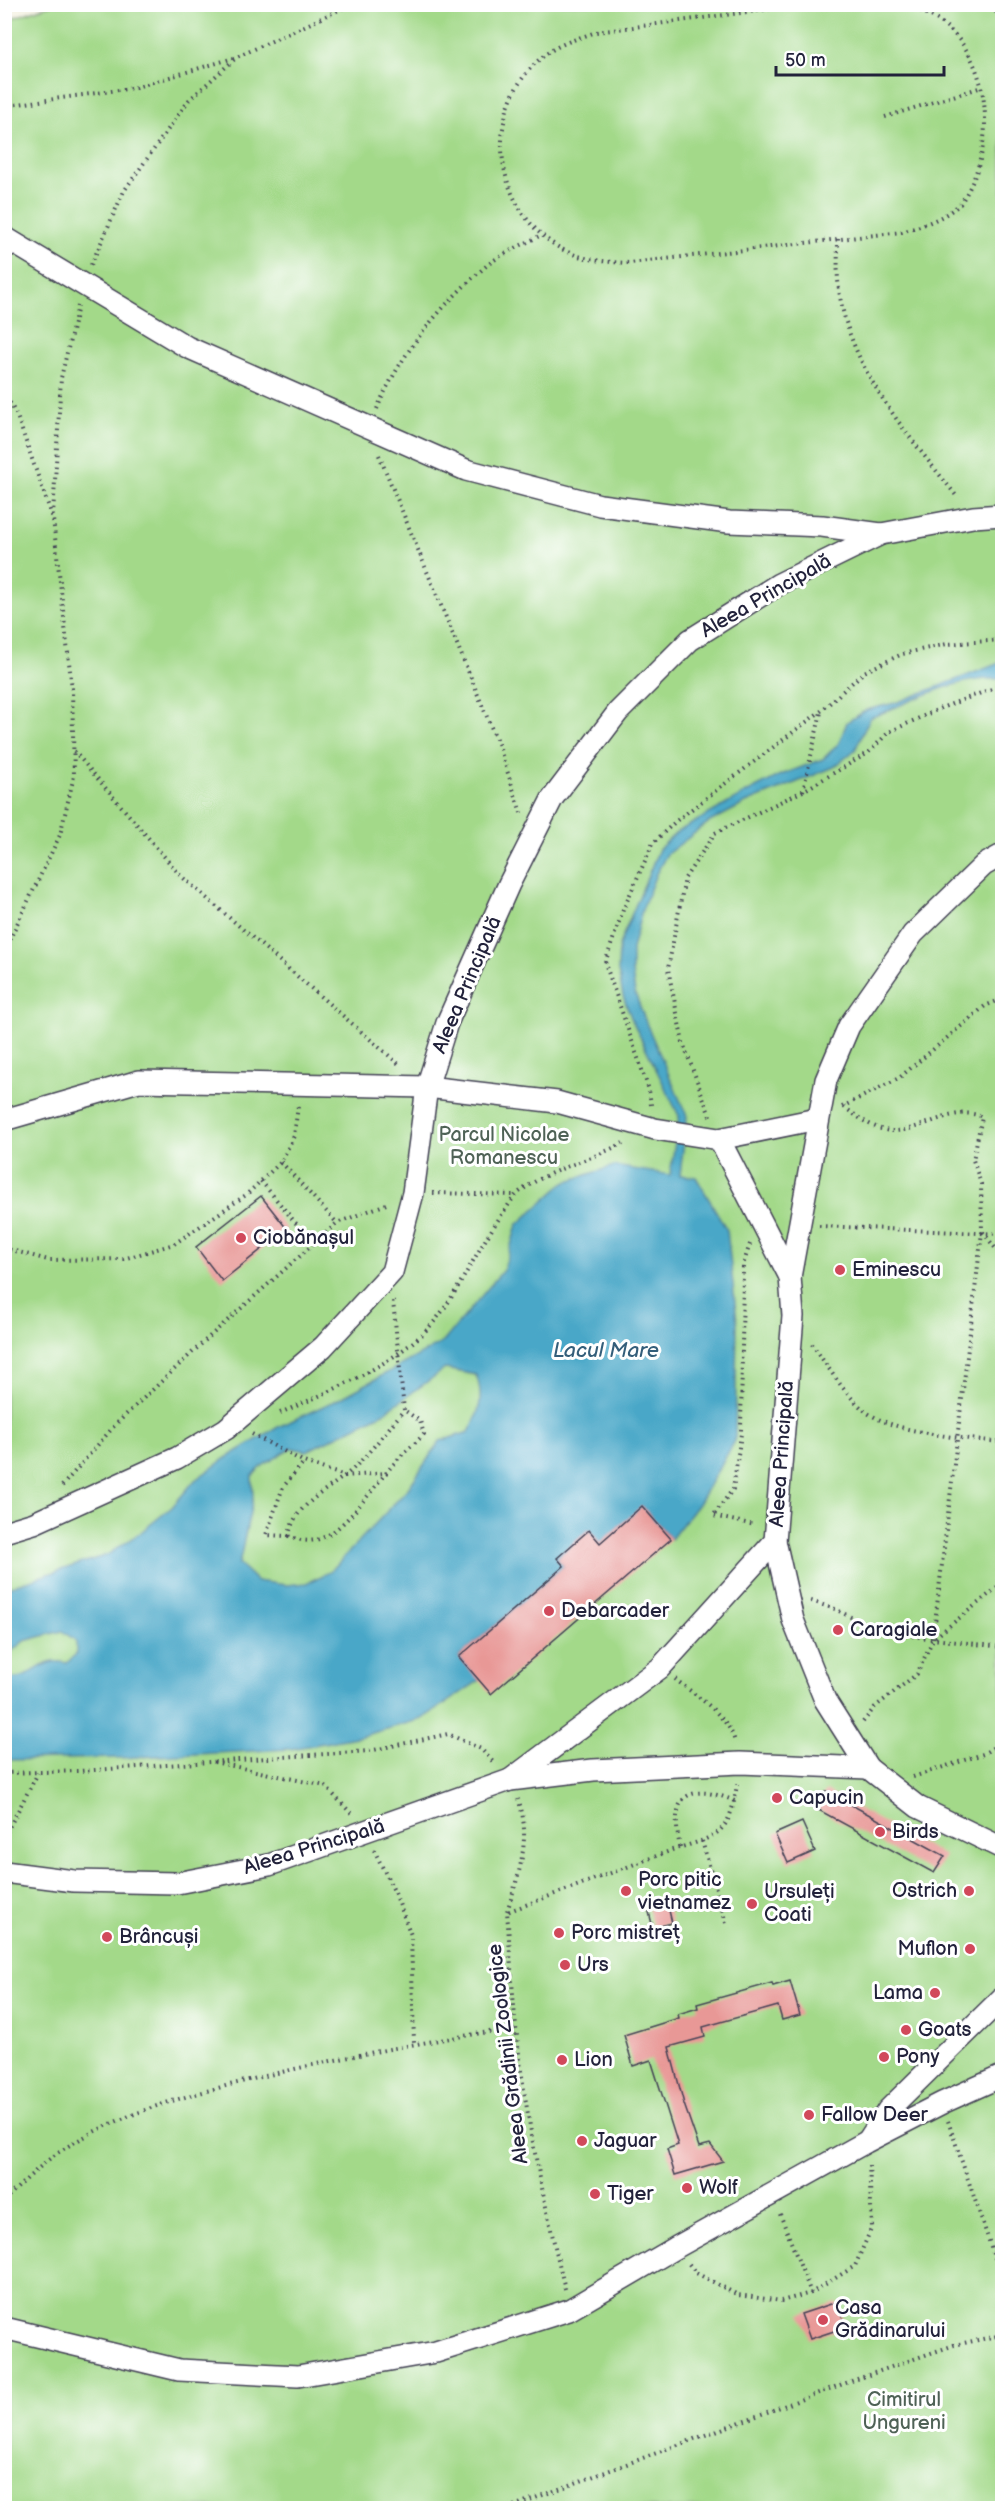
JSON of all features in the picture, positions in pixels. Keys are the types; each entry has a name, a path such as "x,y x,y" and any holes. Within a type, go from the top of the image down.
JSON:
{"street":[{"path":"4,237 187,347 466,470 600,505 729,522 822,526 881,534"},
{"name":"Aleea Principală","path":"392,1272 413,1193 427,1087 447,1023 552,799 618,712 690,640 779,584 881,534 973,517 1002,515"},
{"name":"Aleea Principală","path":"510,1780 660,1668 776,1535 792,1316 790,1277 817,1119 826,1080 849,1026 913,934 984,865 1002,855"},
{"path":"4,1120 139,1081 427,1087 557,1102 655,1129 719,1139 817,1119"},
{"path":"719,1139 790,1277"},
{"path":"4,1532 34,1523 235,1430 323,1347 392,1272"},
{"path":"776,1535 793,1620 825,1700 851,1737 868,1768 918,1807 1002,1848"},
{"name":"Aleea Principală","path":"4,1872 74,1881 177,1883 269,1865 510,1780 593,1770 740,1763 868,1768"},
{"path":"866,2142 888,2110 1002,1998"},
{"path":"4,2328 178,2370 298,2376 436,2352 570,2310 675,2248 866,2142 942,2103 1002,2076"}],"path":[{"path":"4,106 133,88 237,57 352,4"},
{"path":"824,4 801,5 596,32 567,42 546,55 518,87 507,110 502,133 501,159 506,182 517,206 541,235 557,246 579,257 603,262 630,263 902,232 936,221 960,204 981,179"},
{"path":"890,4 910,6 932,14 958,31"},
{"path":"986,4 1002,17"},
{"path":"885,117 979,88"},
{"path":"531,842 499,746 368,428 389,381 418,337 486,266 541,235"},
{"path":"838,239 838,282 854,344 888,409 973,517"},
{"path":"4,392 17,416 53,519 72,689 74,750 74,776 60,835 4,951"},
{"path":"272,1417 340,1385 421,1336 441,1312 465,1270 516,1195 555,1172 598,1156 655,1129 649,1090 605,963 623,910 653,843 676,821 821,711 864,672 902,654 947,644 1002,640"},
{"path":"719,1139 683,1043 668,969 685,878 714,832 802,791 868,753 889,732 941,708 1002,685"},
{"path":"802,791 821,711"},
{"path":"74,750 180,875 427,1087"},
{"path":"817,1119 899,1078 985,1006 1002,999"},
{"path":"4,1248 48,1260 123,1259 174,1244 246,1195 281,1162 294,1136 300,1085"},
{"path":"844,1107 865,1123 893,1131 959,1115 973,1113 982,1117 973,1160 981,1184 982,1232 933,1639 917,1674 875,1707 851,1737"},
{"path":"281,1162 337,1223"},
{"path":"261,1181 314,1244"},
{"path":"61,1486 116,1424 210,1336 337,1223 413,1193 516,1195"},
{"path":"758,1218 743,1265 741,1434 733,1489 713,1516 776,1535"},
{"path":"800,1226 1002,1234"},
{"path":"982,1232 1002,1257"},
{"path":"304,1462 283,1487 266,1535 289,1536 302,1542 325,1537 342,1522 424,1434 420,1421 404,1410 396,1353 392,1272"},
{"path":"792,1316 837,1380 865,1411 892,1424 957,1438 1002,1442"},
{"path":"289,1536 290,1524 303,1509 345,1476 404,1410"},
{"path":"235,1430 288,1452 304,1462 345,1476 387,1473"},
{"path":"933,1639 1002,1584"},
{"path":"787,1593 835,1609 878,1631 1002,1647"},
{"path":"507,1912 680,1847 702,1841 724,1829 735,1801 740,1763 733,1731 704,1702 660,1668"},
{"path":"4,1773 38,1773 369,1751 448,1734 481,1749 510,1780 523,1813 524,1838 519,1875 507,1912"},
{"path":"890,1784 983,1754 1002,1742"},
{"path":"207,1761 326,1786 347,1808 364,1833 395,1893 411,1935 414,2043"},
{"path":"4,1837 38,1773"},
{"path":"680,1847 676,1816 678,1806 686,1798 695,1792 706,1791 735,1801"},
{"path":"702,1841 726,1923"},
{"name":"Aleea Grădinii Zoologice","path":"507,1912 516,2028 539,2180 570,2310"},
{"path":"4,2200 56,2154 131,2114 218,2088 414,2043 516,2028"},
{"path":"942,2103 1002,2280"},
{"path":"675,2248 696,2273 738,2295 781,2301 810,2293 855,2266 872,2227 871,2178 866,2142"},
{"path":"773,2194 810,2293"},
{"path":"508,2508 954,2345 1002,2335"}],"green space":[{"name":"Parcul Nicolae Romanescu","path":"53,4 1002,5 1002,2508 5,2508 4,21"}],"water":[{"name":"Lacul Mare","path":"1002,662 1002,679 968,681 951,686 870,718 855,750 834,767 746,803 708,823 667,854 656,874 642,910 632,949 635,993 687,1116 680,1175 696,1177 727,1230 737,1321 735,1441 698,1504 671,1539 642,1507 600,1543 589,1530 557,1558 564,1566 459,1657 480,1680 422,1719 362,1736 291,1749 120,1758 5,1760 5,1679 23,1677 49,1663 67,1663 76,1654 76,1641 62,1631 24,1641 5,1657 5,1588 107,1555 172,1507 195,1480 226,1458 278,1427 343,1397 443,1342 504,1269 517,1225 565,1182 614,1166 670,1175 679,1116 632,1020 623,996 618,971 619,945 659,849 677,832 746,793 781,775 823,759 839,743 847,722 866,710 895,703","holes":["445,1369 476,1375 480,1390 480,1404 469,1432 440,1441 407,1490 330,1572 306,1583 286,1585 257,1581 239,1564 253,1498 252,1476 265,1464 292,1448 307,1451 385,1412"]}],"building":[{"name":"Ciobănașul","path":"261,1196 287,1229 222,1281 196,1247"},
{"name":"Debarcader","path":"642,1506 671,1539 491,1694 459,1657 564,1566 557,1558 589,1530 600,1543"},
{"name":"Birds","path":"826,1791 945,1856 934,1873 815,1808"},
{"path":"802,1822 815,1851 788,1863 775,1834"},
{"path":"667,1902 672,1923 653,1928 648,1908"},
{"path":"790,1981 800,2015 782,2020 778,2006 703,2027 705,2037 669,2047 684,2104 699,2147 710,2144 723,2161 675,2175 667,2149 678,2145 651,2060 633,2066 624,2035 679,2018 678,2014 698,2008 697,2004 772,1983 773,1986"},
{"name":"Casa Grădinarului","path":"837,2302 846,2327 810,2339 801,2314"}],"place":[{"name":"Ciobănașul","path":"241,1238"},
{"name":"Eminescu","path":"840,1270"},
{"name":"Debarcader","path":"549,1611"},
{"name":"Caragiale","path":"838,1630"},
{"name":"Capucin","path":"777,1798"},
{"name":"Birds","path":"880,1832"},
{"name":"Porc pitic vietnamez","path":"626,1891"},
{"name":"Ostrich","path":"969,1891"},
{"name":"Ursuleți Coati","path":"752,1904"},
{"name":"Porc mistreț","path":"559,1933"},
{"name":"Brâncuși","path":"107,1937"},
{"name":"Muflon","path":"970,1949"},
{"name":"Urs","path":"565,1965"},
{"name":"Lama","path":"935,1993"},
{"name":"Goats","path":"906,2030"},
{"name":"Pony","path":"884,2057"},
{"name":"Lion","path":"562,2060"},
{"name":"Fallow Deer","path":"809,2115"},
{"name":"Jaguar","path":"582,2141"},
{"name":"Wolf","path":"687,2188"},
{"name":"Tiger","path":"595,2194"},
{"name":"Casa Grădinarului","path":"823,2320"}],"park label":[{"name":"Cimitirul Ungureni","path":"904,2412"}]}
